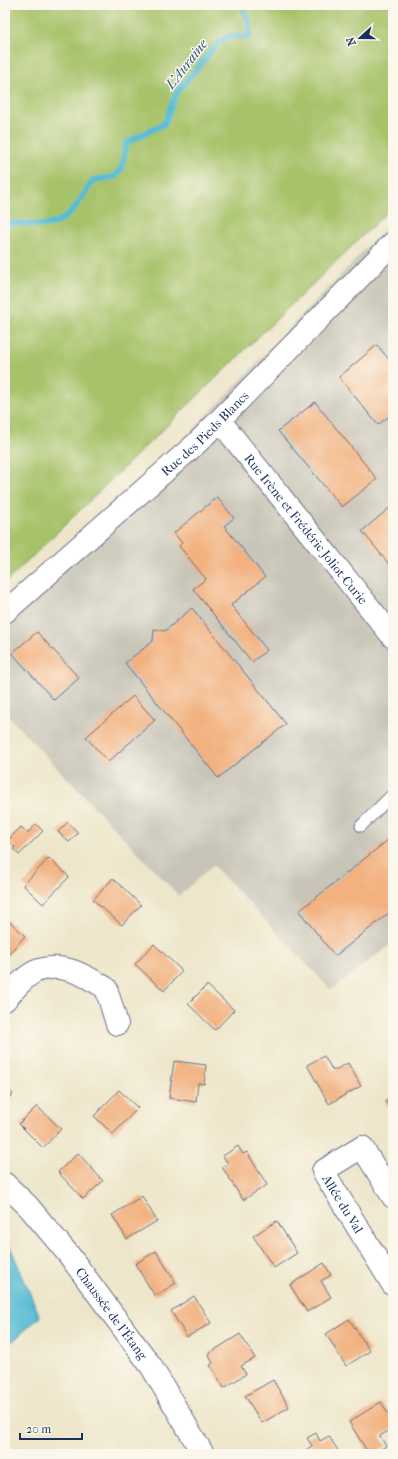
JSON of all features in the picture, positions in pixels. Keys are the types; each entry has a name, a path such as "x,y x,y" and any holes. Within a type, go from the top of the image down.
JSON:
{"street":[{"name":"Rue des Pieds Blancs","path":"5,612 220,422 393,243"},
{"name":"Rue Irène et Frédéric Joliot-Curie","path":"220,422 393,637"},
{"path":"5,1000 24,980 39,970 60,968 79,972 106,988 117,1024"},
{"name":"Allée du Val","path":"393,1197 362,1147 323,1172 393,1285"},
{"name":"Chaussée de l'Étang","path":"5,1184 28,1206 69,1255 151,1366 203,1454"}],"lane":[{"path":"361,826 393,794"}],"shaded area":[{"path":"393,220 393,943 331,990 213,865 179,896 5,713 5,627"}],"green space":[{"path":"5,5 393,5 393,206 5,583"}],"water":[{"path":"5,1235 40,1317 5,1348"}],"building":[{"path":"377,345 393,364 393,413 378,425 339,377"},
{"path":"315,402 377,479 342,507 278,431"},
{"path":"217,497 234,518 224,526 265,577 231,605 267,650 252,662 193,589 206,579 179,546 182,543 174,533"},
{"path":"393,505 393,569 362,531"},
{"path":"192,608 286,724 218,778 125,663 153,641 154,629 165,631"},
{"path":"37,632 79,678 54,700 12,653"},
{"path":"133,696 155,720 108,762 86,737"},
{"path":"68,822 78,833 69,842 58,832"},
{"path":"36,824 43,831 19,855 13,849 15,847 8,840 21,827 28,833"},
{"path":"393,836 393,910 335,956 299,911"},
{"path":"49,858 69,877 43,904 23,885"},
{"path":"113,878 141,905 122,925 93,900"},
{"path":"7,919 25,936 5,958 5,920"},
{"path":"154,944 182,971 164,991 135,964"},
{"path":"207,985 234,1010 215,1030 188,1004"},
{"path":"324,1056 333,1071 348,1063 361,1086 329,1104 307,1065"},
{"path":"174,1061 206,1065 204,1084 198,1083 196,1102 169,1098"},
{"path":"5,1086 13,1094 5,1102"},
{"path":"119,1090 138,1108 113,1134 94,1116"},
{"path":"393,1096 393,1113 385,1101"},
{"path":"37,1106 61,1129 43,1148 19,1124"},
{"path":"238,1146 243,1154 247,1152 267,1185 243,1200 222,1167 228,1164 223,1156"},
{"path":"78,1153 103,1181 83,1199 58,1172"},
{"path":"142,1196 157,1221 127,1239 112,1215"},
{"path":"277,1221 297,1253 274,1268 253,1236"},
{"path":"156,1251 176,1283 155,1296 135,1264"},
{"path":"324,1263 331,1275 321,1281 331,1297 307,1312 290,1285"},
{"path":"194,1296 211,1323 187,1337 171,1311"},
{"path":"349,1319 370,1351 346,1366 326,1334"},
{"path":"240,1334 255,1358 241,1366 246,1374 224,1388 210,1365 213,1363 208,1354"},
{"path":"273,1380 289,1407 262,1423 245,1396"},
{"path":"381,1402 393,1421 393,1428 380,1436 386,1446 373,1454 369,1454 349,1422"},
{"path":"316,1433 320,1441 329,1436 340,1454 299,1454 312,1446 307,1438"}],"waterway":[{"name":"L'Auraine","path":"5,224 17,223 45,225 58,222 65,218 76,206 93,180 114,177 122,168 126,143 165,123 176,93 219,42 230,36 249,37 249,21 241,5"}]}
